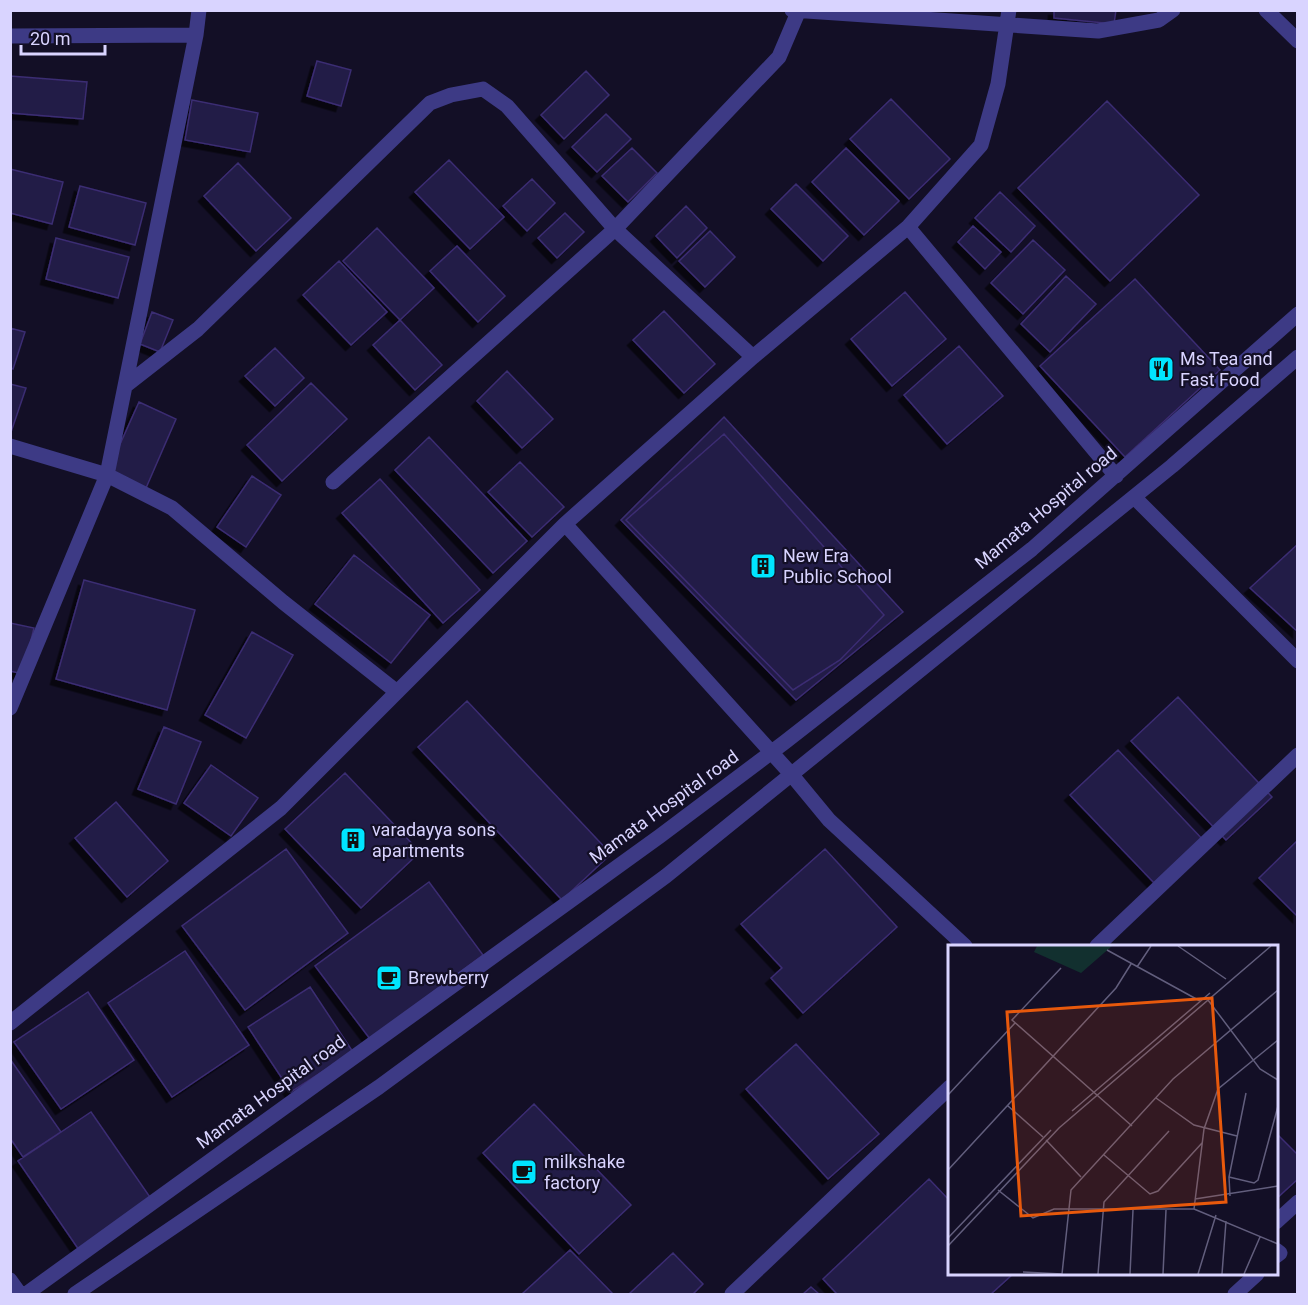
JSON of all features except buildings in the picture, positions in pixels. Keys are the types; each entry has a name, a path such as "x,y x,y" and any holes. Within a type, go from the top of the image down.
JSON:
{"street":[{"path":"10,708 106,475 196,35 199,10"},
{"path":"792,10 1008,18 1098,31 1159,20 1173,10"},
{"path":"1266,10 1298,41"},
{"path":"333,482 615,229 779,57 799,11"},
{"path":"10,1023 281,808 565,524 753,357 908,227 981,145 998,84 1008,18"},
{"path":"10,36 196,35"},
{"path":"125,386 198,329 430,103 451,95 483,88 507,106 615,229 753,357"},
{"path":"908,227 1116,476"},
{"name":"Mamata Hospital road","path":"26,1294 660,836 771,752 1032,549 1298,314"},
{"path":"78,1294 379,1087 666,876 1172,466 1298,357"},
{"path":"10,446 106,475 171,508 282,602 397,692"},
{"path":"1134,496 1298,661"},
{"path":"565,524 791,774 829,820 964,945"},
{"path":"1098,945 1298,755"},
{"path":"732,1294 948,1089"},
{"path":"1278,1220 1298,1203"},
{"path":"1235,1294 1256,1275"},
{"path":"10,1280 20,1294"}],"place":[{"name":"Ms Tea and Fast Food","path":"1161,369"},
{"name":"New Era Public School","path":"763,566"},
{"name":"varadayya sons apartments","path":"353,840"},
{"name":"Brewberry","path":"389,978"},
{"name":"milkshake factory","path":"524,1172"}]}
